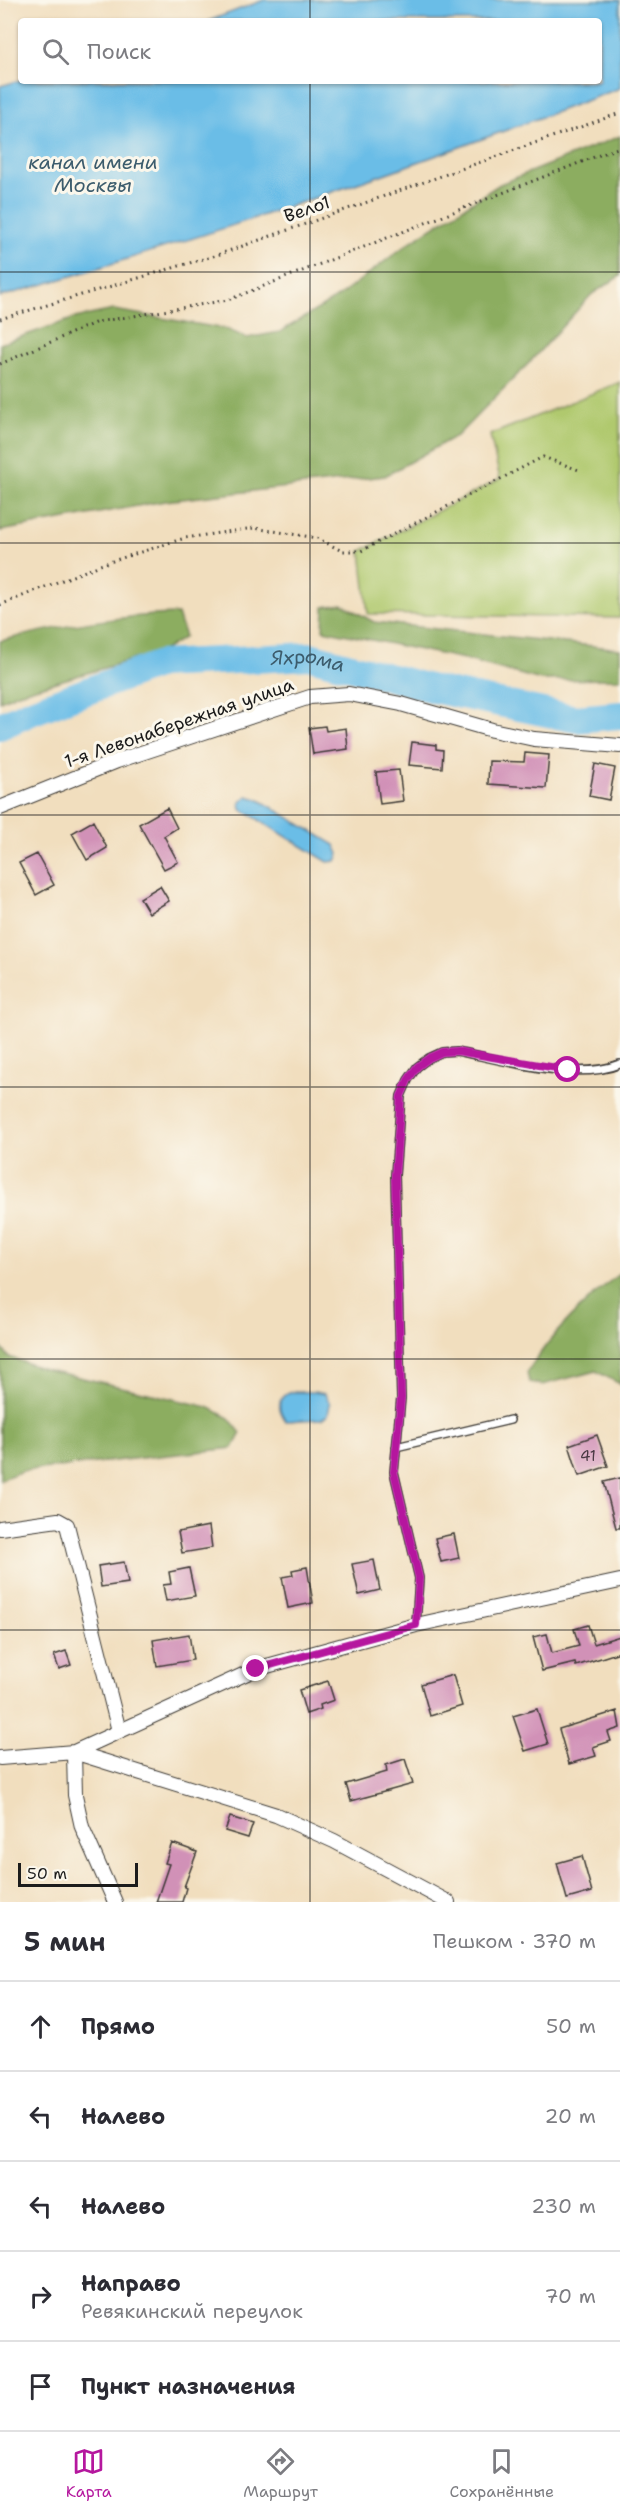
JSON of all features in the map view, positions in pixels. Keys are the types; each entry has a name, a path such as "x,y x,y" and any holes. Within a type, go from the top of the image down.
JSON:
{"street":[{"name":"1-я Левонабережная улица","path":"0,808 117,760 310,697 349,694 401,704 492,730 534,739 620,746"},
{"path":"0,1528 58,1520 67,1525 119,1731"},
{"path":"0,1758 74,1752 256,1669 416,1625 620,1581"},
{"path":"74,1752 75,1795 82,1827 115,1902"},
{"path":"74,1752 276,1815 334,1841 448,1902"}],"lane":[{"path":"416,1625 419,1578 394,1472 401,1398 395,1175 401,1096 417,1067 442,1052 457,1051 568,1070 590,1070 620,1064"},
{"path":"396,1447 510,1420"}],"path":[{"name":"Вело1","path":"0,319 220,254 620,113"},
{"path":"0,364 97,322 228,300 620,147"},
{"path":"0,605 100,565 185,538 254,528 317,538 342,551 361,551 543,457 579,470"}],"green space":[{"path":"620,136 620,276 592,294 529,363 458,435 385,476 165,501 0,531 0,344 75,318 114,310 226,329 247,338 280,332 338,297 410,242 500,184"},
{"path":"620,382 620,618 368,614 361,551 500,479 490,435"},
{"path":"342,604 374,622 620,649 620,679 541,680 464,659 323,630 324,607"},
{"path":"178,614 185,637 163,651 18,693 0,701 0,641 88,623"},
{"path":"620,1273 620,1384 596,1371 542,1385 529,1382 527,1373 557,1331"},
{"path":"0,1346 9,1357 44,1369 208,1407 229,1418 241,1433 233,1448 22,1471 0,1480"}],"water":[{"name":"канал имени Москвы","path":"264,0 620,0 620,88 467,145 235,225 0,297 0,86 18,81 18,84 602,84 602,18 216,18"},
{"path":"247,796 258,799 335,845 339,854 336,861 328,862 241,809 240,803"},
{"path":"289,1392 325,1394 330,1404 328,1415 321,1419 286,1421 281,1413 280,1401"}],"building":[{"path":"325,726 326,731 346,728 348,749 313,754 309,728"},
{"path":"412,742 436,745 436,749 443,750 442,768 409,765"},
{"path":"525,753 549,755 546,788 488,784 489,761 524,762"},
{"path":"595,764 615,768 609,800 589,796"},
{"path":"399,770 403,801 380,804 376,772"},
{"path":"167,808 177,828 164,836 178,862 164,869 139,824"},
{"path":"93,821 107,848 87,860 72,833"},
{"path":"37,854 54,885 36,895 19,863"},
{"path":"160,886 169,901 149,913 140,898"},
{"path":"597,1435 608,1466 579,1476 569,1445"},
{"path":"620,1478 620,1528 616,1528 604,1482"},
{"path":"209,1526 212,1548 182,1553 178,1532"},
{"path":"454,1534 459,1558 441,1562 435,1538"},
{"path":"374,1560 380,1590 359,1595 352,1564"},
{"path":"124,1562 128,1583 101,1587 98,1566"},
{"path":"307,1567 313,1603 288,1608 282,1577 293,1575 292,1570"},
{"path":"189,1568 195,1596 166,1601 163,1585 171,1584 169,1572"},
{"path":"588,1625 594,1644 620,1636 620,1652 576,1666 575,1663 542,1671 533,1637 547,1634 552,1653 579,1646 574,1629"},
{"path":"189,1634 193,1660 157,1666 153,1640"},
{"path":"66,1651 71,1665 59,1669 54,1655"},
{"path":"453,1675 462,1706 430,1716 421,1684"},
{"path":"328,1681 334,1700 320,1705 321,1709 306,1714 299,1690"},
{"path":"537,1709 548,1744 525,1751 513,1716"},
{"path":"617,1711 620,1728 608,1732 611,1741 593,1747 596,1756 569,1764 559,1729"},
{"path":"405,1759 413,1784 351,1801 346,1784 387,1772 386,1765"},
{"path":"230,1817 253,1824 248,1838 225,1831"},
{"path":"172,1843 197,1852 184,1887 186,1888 182,1902 156,1902 169,1864 165,1863"},
{"path":"582,1856 592,1892 567,1899 557,1863"}],"waterway":[{"name":"Яхрома","path":"0,726 31,712 160,664 310,656 433,689 576,719 620,715"}],"route":[{"path":"256,1669 416,1625 419,1578 394,1472 401,1398 395,1175 401,1096 408,1080 417,1067 429,1058 442,1052 457,1051 568,1070"}]}
